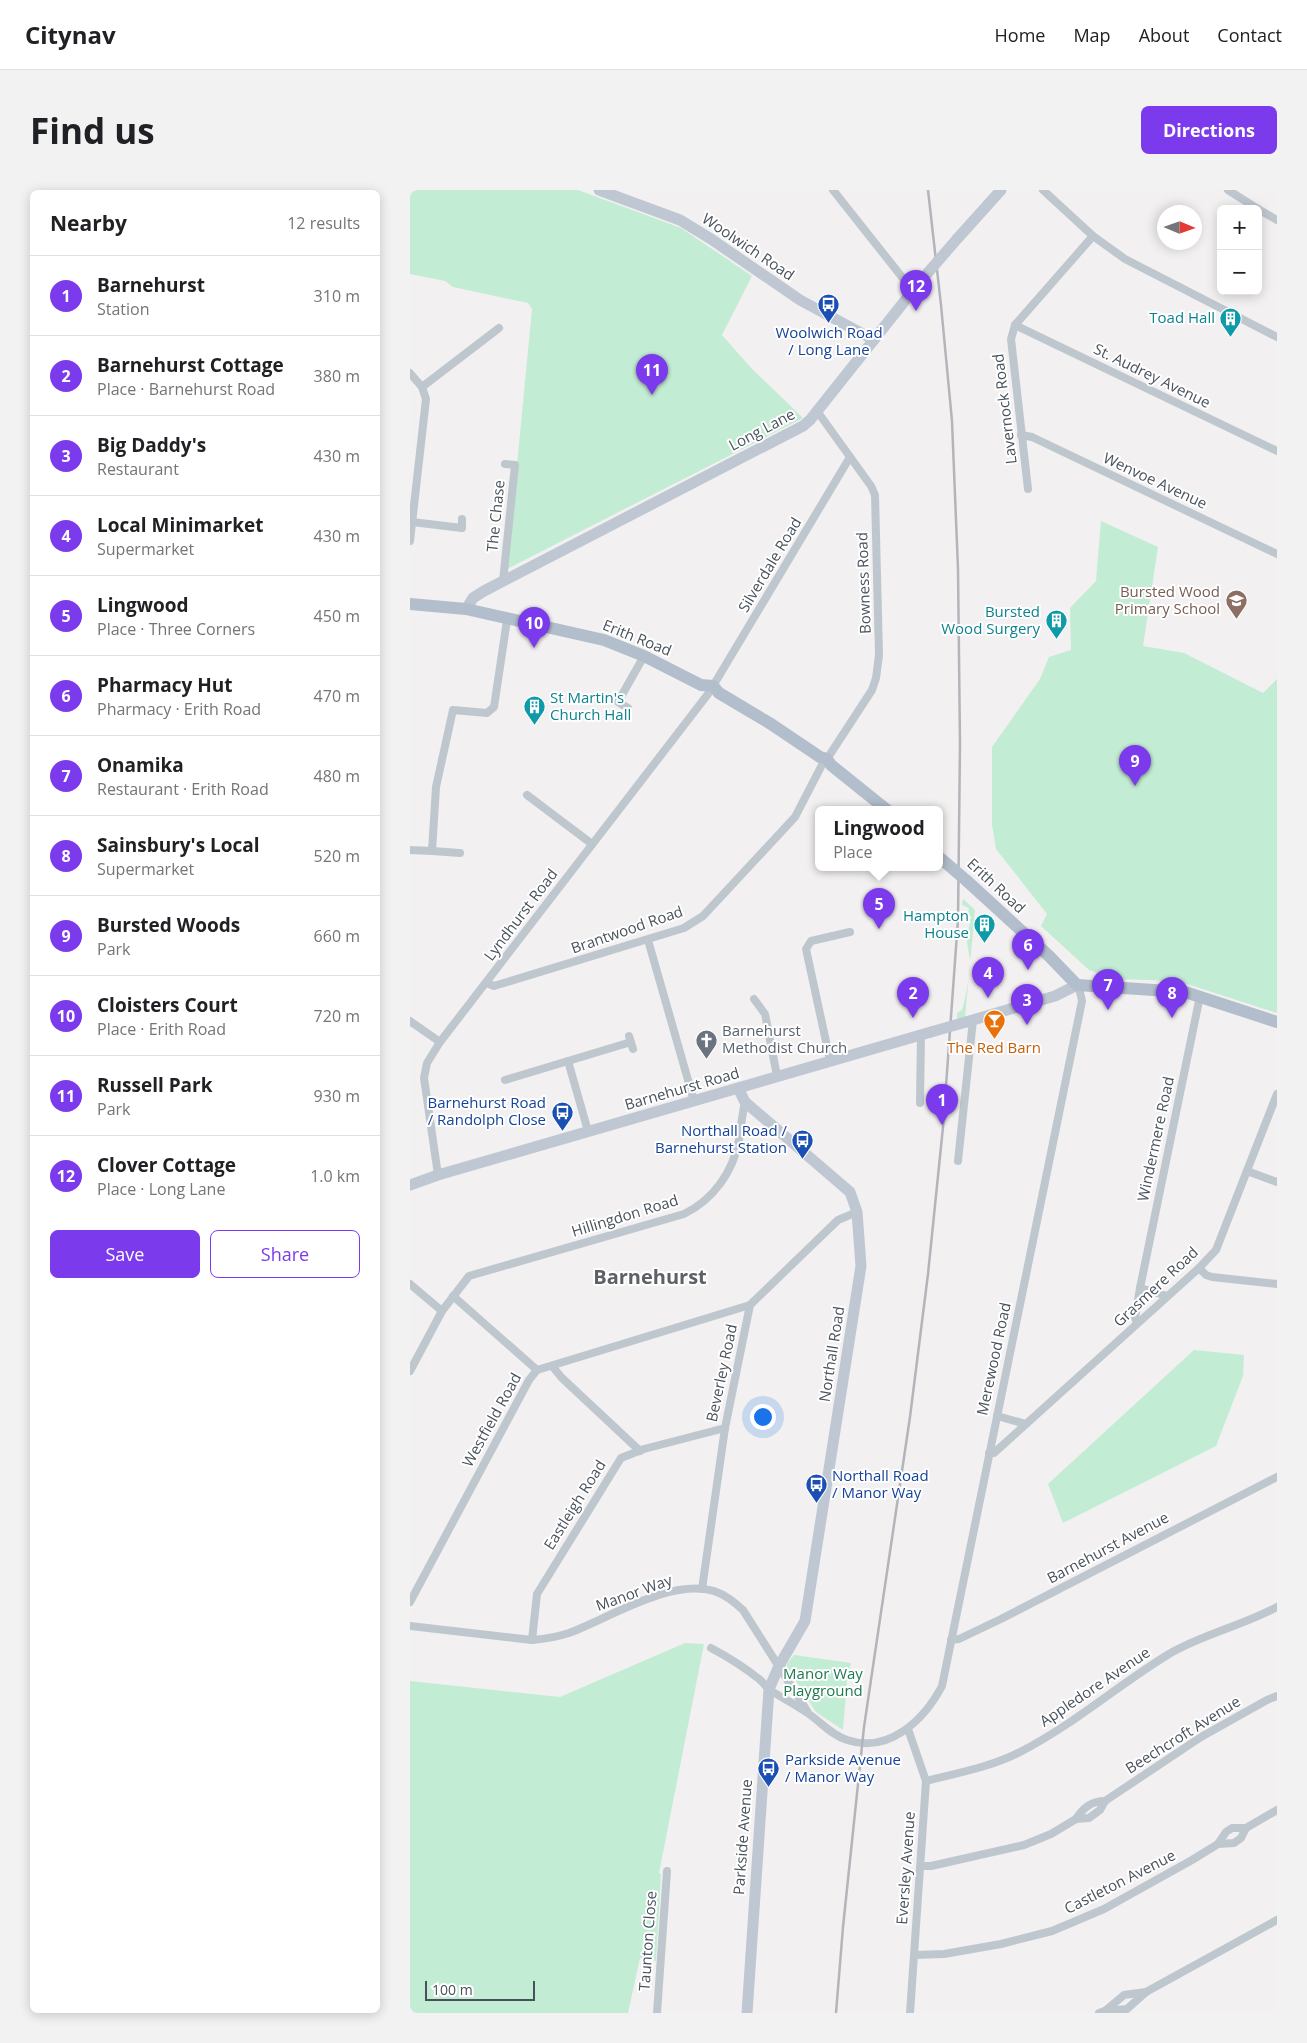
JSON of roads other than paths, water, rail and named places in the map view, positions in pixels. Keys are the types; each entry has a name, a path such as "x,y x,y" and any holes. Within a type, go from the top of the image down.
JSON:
{"main road":[{"name":"Erith Road","path":"410,604 466,609 507,620 604,640 644,656 771,724 825,761 882,806"},
{"name":"Erith Road","path":"943,860 1049,956 1077,985"},
{"path":"1077,985 1169,990 1200,996 1277,1022"}],"street":[{"path":"833,190 916,287"},
{"name":"Long Lane","path":"466,609 473,598 503,581 803,426 916,287 1001,190"},
{"path":"1043,190 1093,236 1125,258 1277,337"},
{"path":"1228,190 1252,205"},
{"name":"Woolwich Road","path":"603,191 680,220 800,300 874,340"},
{"path":"1262,211 1277,220"},
{"path":"1015,325 1093,236"},
{"name":"Lavernock Road","path":"1015,325 1011,339 1028,489"},
{"name":"St. Audrey Avenue","path":"1015,325 1277,451"},
{"path":"422,387 498,328"},
{"path":"410,373 422,387 426,399 412,501 410,541"},
{"name":"Bowness Road","path":"817,411 871,486 875,495 880,655 872,690 825,761"},
{"name":"Wenvoe Avenue","path":"1021,435 1032,437 1277,554"},
{"name":"Silverdale Road","path":"710,690 850,457"},
{"name":"The Chase","path":"503,581 515,465 505,464"},
{"path":"412,522 462,528 462,519"},
{"path":"432,851 436,787 453,710 488,713 494,707 507,620"},
{"path":"628,708 618,702 644,656"},
{"name":"Lyndhurst Road","path":"438,1175 424,1078 427,1063 440,1042 710,690"},
{"name":"Brantwood Road","path":"487,982 494,986 648,940 684,928 703,916 795,817 825,761"},
{"path":"527,795 592,844"},
{"path":"410,850 460,853"},
{"path":"830,1060 806,949 811,941 850,932"},
{"path":"648,940 694,1101"},
{"name":"Barnehurst Road","path":"410,1185 438,1175 1054,996 1077,985"},
{"name":"Merewood Road","path":"809,1714 834,1734 846,1740 856,1742 885,1741 908,1729 934,1701 942,1686 1082,1001 1077,985"},
{"name":"Windermere Road","path":"1137,1323 1135,1318 1140,1288 1200,996"},
{"path":"754,999 765,1014 778,1076"},
{"path":"410,1021 440,1042"},
{"path":"958,1161 970,1021"},
{"path":"920,1104 926,1033"},
{"path":"505,1080 631,1042"},
{"path":"568,1060 588,1131"},
{"name":"Northall Road","path":"738,1088 745,1102 844,1185 854,1200 857,1212 861,1266 805,1621 779,1666"},
{"name":"Grasmere Road","path":"989,1453 994,1453 1199,1268 1216,1250 1277,1094"},
{"name":"Hillingdon Road","path":"442,1311 468,1276 684,1214 694,1209 707,1199 722,1182 732,1163 739,1141 745,1102"},
{"path":"1247,1170 1277,1182"},
{"path":"750,1305 838,1220 857,1212"},
{"path":"1199,1268 1206,1275 1212,1277 1277,1284"},
{"path":"410,1284 442,1311 410,1371"},
{"path":"1140,1288 1167,1296"},
{"path":"453,1296 537,1370"},
{"name":"Westfield Road","path":"410,1602 529,1380 537,1370 750,1305"},
{"name":"Beverley Road","path":"702,1589 725,1428 750,1305"},
{"path":"552,1366 562,1378 640,1451"},
{"path":"997,1416 1026,1424"},
{"name":"Eastleigh Road","path":"532,1640 537,1594 621,1458 725,1428"},
{"name":"Barnehurst Avenue","path":"951,1640 959,1639 1001,1619 1277,1477"},
{"name":"Manor Way","path":"410,1626 532,1640 568,1633 652,1598 673,1592 702,1589 714,1591 730,1598 743,1610 809,1714"},
{"name":"Appledore Avenue","path":"926,1781 979,1767 1019,1752 1057,1730 1170,1654 1191,1643 1277,1608"},
{"path":"711,1648 736,1662 761,1680 769,1689 809,1714"},
{"name":"Parkside Avenue","path":"747,2013 769,1689 779,1666"},
{"name":"Beechcroft Avenue","path":"920,1866 931,1866 1024,1845 1051,1834 1076,1819 1083,1809 1096,1801 1105,1800 1201,1736 1277,1696"},
{"name":"Eversley Avenue","path":"908,1729 926,1781 910,2013"},
{"name":"Castleton Avenue","path":"1218,1844 1226,1832 1232,1828 1246,1828 1277,1810"},
{"name":"Castleton Avenue","path":"914,1955 944,1954 1001,1944 1052,1931 1104,1909 1218,1844 1234,1843 1242,1838 1246,1828"},
{"name":"Taunton Close","path":"657,2013 667,1871"},
{"path":"1102,2012 1127,2009 1146,1992 1277,1920"},
{"path":"1102,2012 1124,1995 1146,1992"}],"railway":[{"path":"836,2013 864,1727 910,1417 928,1274 943,1127 958,920 960,744 958,569 952,421 928,190"}],"place":[{"name":"Clover Cottage","path":"916,311"},
{"name":"Woolwich Road / Long Lane","path":"829,324"},
{"name":"Toad Hall","path":"1231,337"},
{"name":"Russell Park","path":"652,395"},
{"name":"Bursted Wood Primary School","path":"1236,620"},
{"name":"Bursted Wood Surgery","path":"1056,640"},
{"name":"Cloisters Court","path":"534,648"},
{"name":"St Martin's Church Hall","path":"534,726"},
{"name":"Bursted Woods","path":"1135,786"},
{"name":"Lingwood","path":"879,929"},
{"name":"Hampton House","path":"985,944"},
{"name":"Pharmacy Hut","path":"1028,970"},
{"name":"Local Minimarket","path":"988,998"},
{"name":"Onamika","path":"1108,1010"},
{"name":"Barnehurst Cottage","path":"913,1018"},
{"name":"Sainsbury's Local","path":"1172,1018"},
{"name":"Big Daddy's","path":"1027,1025"},
{"name":"The Red Barn","path":"994,1039"},
{"name":"Barnehurst Methodist Church","path":"706,1059"},
{"name":"Barnehurst","path":"942,1125"},
{"name":"Barnehurst Road / Randolph Close","path":"562,1131"},
{"name":"Northall Road / Barnehurst Station","path":"803,1159"},
{"name":"Northall Road / Manor Way","path":"816,1504"},
{"name":"Parkside Avenue / Manor Way","path":"769,1788"}],"district":[{"name":"Barnehurst","path":"650,1277"}],"park label":[{"name":"Manor Way Playground","path":"823,1682"}]}
